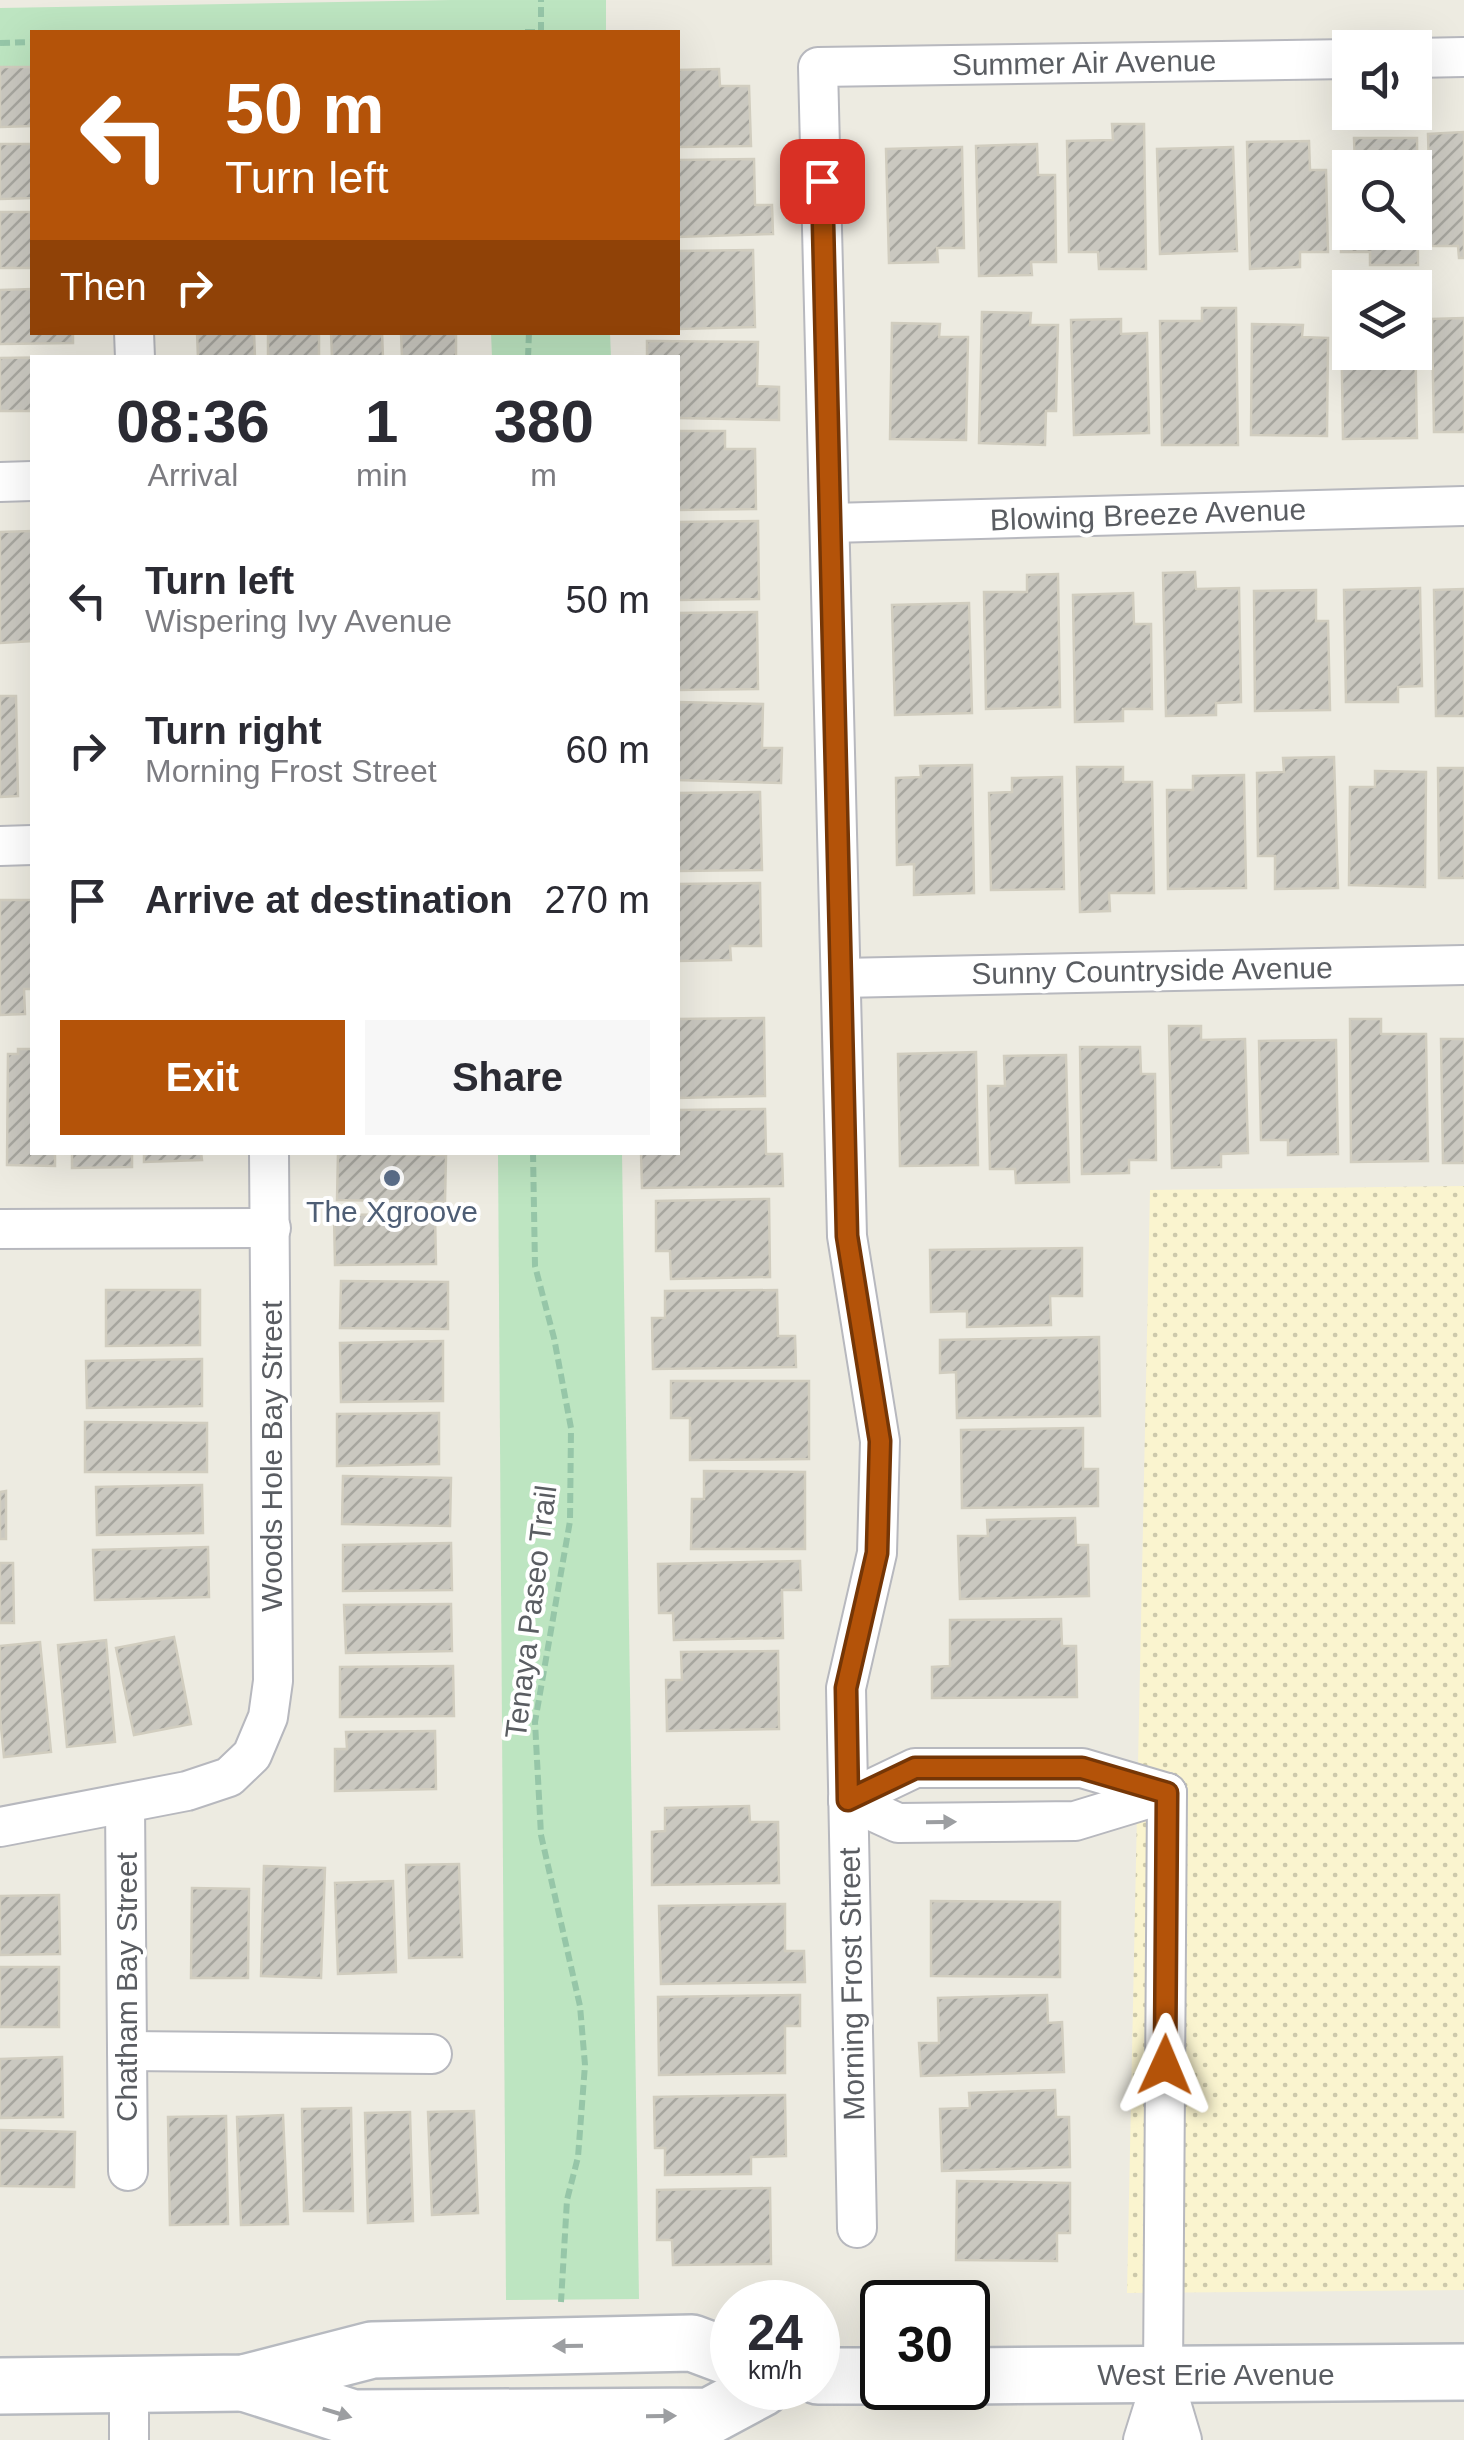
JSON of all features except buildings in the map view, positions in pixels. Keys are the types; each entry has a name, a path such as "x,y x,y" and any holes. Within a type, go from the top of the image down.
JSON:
{"street":[{"path":"1432,58 1464,57"},
{"name":"Summer Air Avenue","path":"818,67 1332,59"},
{"name":"Morning Frost Street","path":"818,67 847,1236 880,1441 877,1553 846,1688 857,2228"},
{"path":"0,482 30,482"},
{"name":"Blowing Breeze Avenue","path":"831,523 1464,506"},
{"path":"0,846 30,846"},
{"name":"Sunny Countryside Avenue","path":"841,978 1464,965"},
{"name":"Woods Hole Bay Street","path":"125,1804 229,1777 252,1755 268,1717 273,1681 270,1155"},
{"path":"0,1229 270,1228"},
{"path":"848,1800 915,1768 1082,1768 1167,1793"},
{"path":"848,1800 898,1823 1075,1821 1167,1793"},
{"path":"1143,2440 1162,2376 1167,1793"},
{"path":"0,1827 125,1804"},
{"name":"Chatham Bay Street","path":"125,1804 128,2171"},
{"path":"127,2052 432,2054"},
{"path":"0,2386 244,2384 372,2350 692,2343 710,2350"},
{"name":"West Erie Avenue","path":"990,2376 1464,2372"},
{"path":"1162,2376 1182,2440"},
{"path":"244,2384 353,2418 710,2416 721,2410"},
{"path":"129,2385 130,2440"}],"path":[{"path":"541,0 541,30"},
{"path":"0,43 30,42"},
{"name":"Tenaya Paseo Trail","path":"533,1155 535,1266 572,1428 570,1521 535,1722 542,1835 580,2006 585,2065 578,2158 565,2218 560,2315"}],"sand":[{"path":"1464,1186 1464,2290 1127,2293 1150,1190"}],"green space":[{"path":"606,0 606,30 30,30 30,88 0,89 0,8"},
{"path":"491,335 610,335 611,355 492,355"},
{"path":"498,1155 622,1155 639,2299 506,2300"}],"place":[{"name":"The Xgroove","path":"392,1178"}],"route":[{"path":"822,181 847,1236 880,1441 877,1553 846,1688 848,1800 915,1768 1082,1768 1167,1793 1165,2065"}]}
